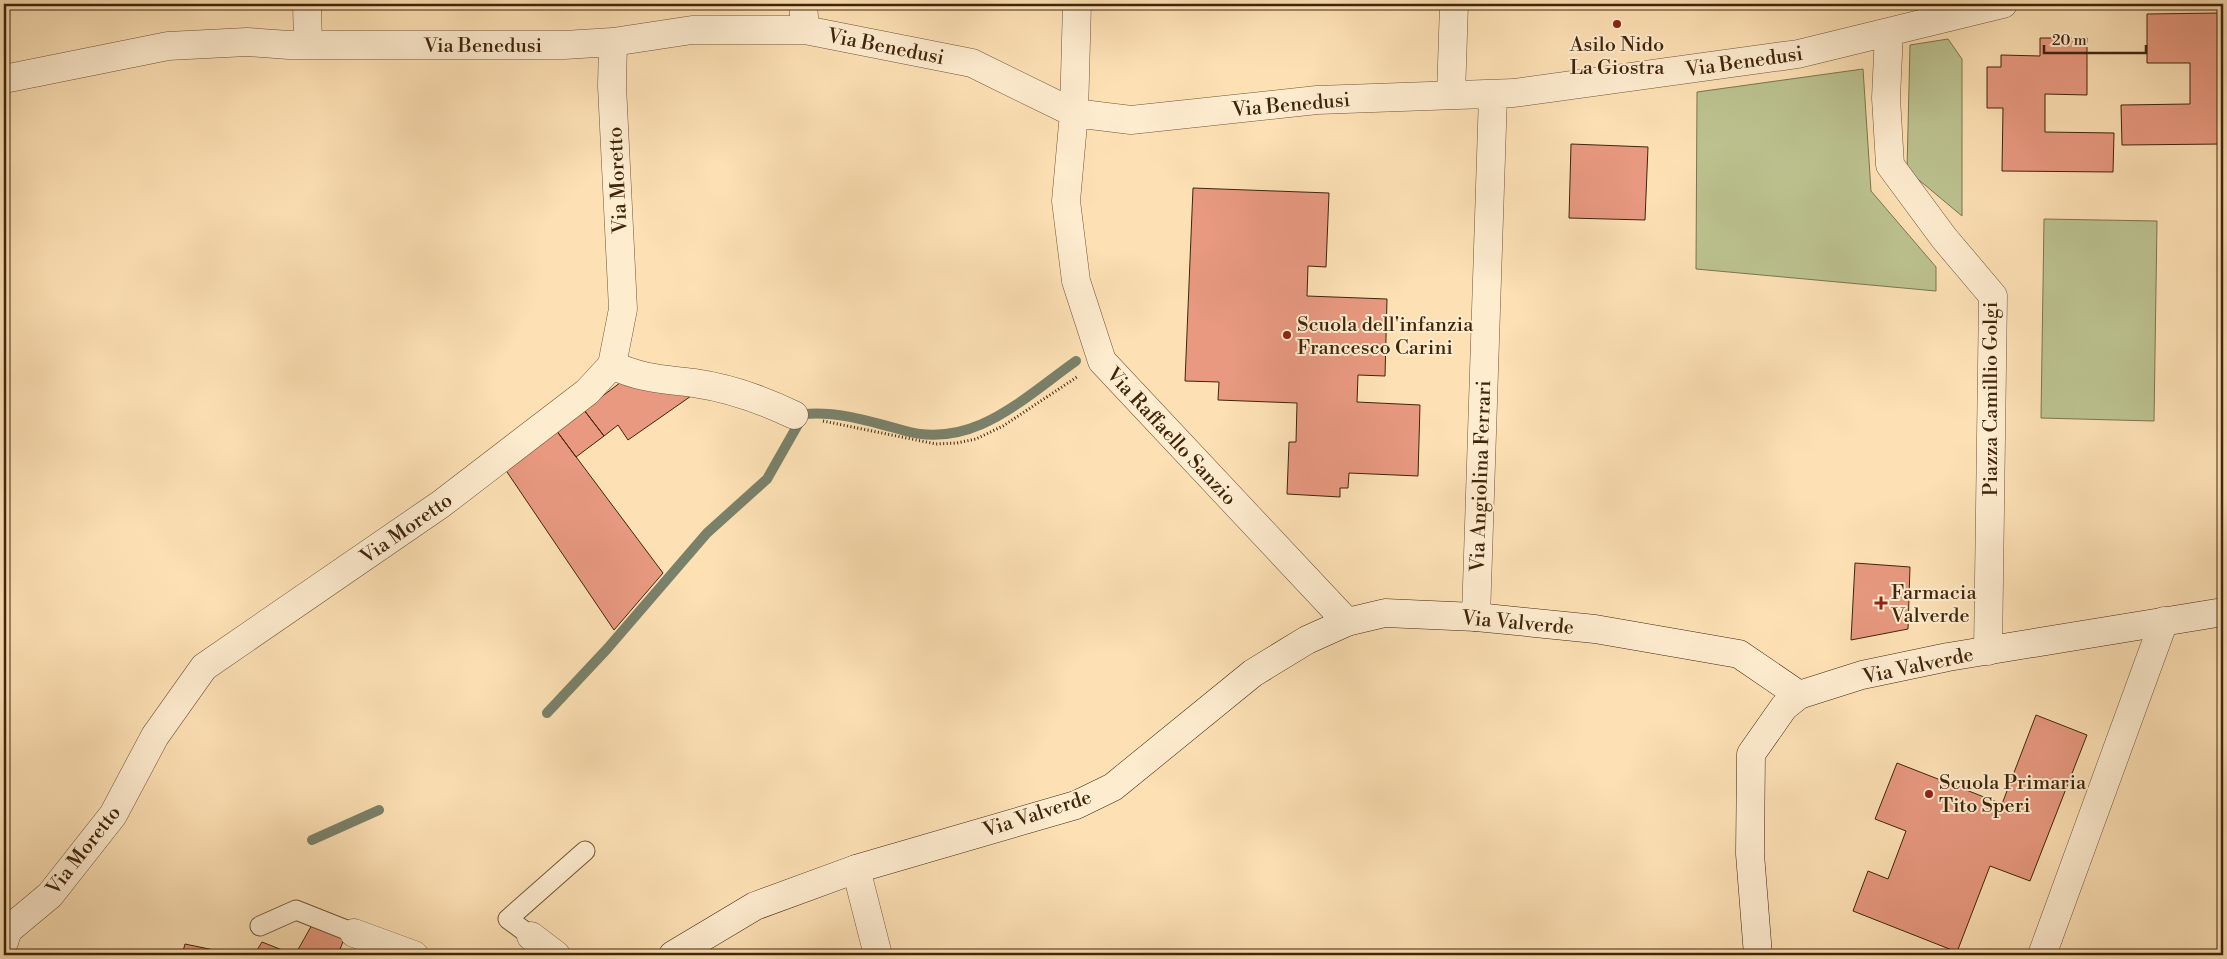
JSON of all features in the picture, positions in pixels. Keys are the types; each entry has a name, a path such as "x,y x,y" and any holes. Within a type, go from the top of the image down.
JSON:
{"street":[{"path":"307,4 308,45"},
{"name":"Via Raffaello Sanzio","path":"1077,4 1074,113 1066,201 1076,281 1102,361 1347,622"},
{"name":"Via Benedusi","path":"4,79 168,46 246,42 308,45 564,45 613,42 692,30 804,17 972,63 1074,113 1131,120 1317,100 1493,95 1798,54 2003,4"},
{"path":"1451,95 1458,12"},
{"name":"Piazza Camillio Golgi","path":"1889,32 1886,98 1890,165 1944,238 1993,296 1988,650"},
{"name":"Via Moretto","path":"5,934 50,895 113,815 155,736 204,667 457,492 587,392 612,365 623,309 612,86 613,42"},
{"name":"Via Angiolina Ferrari","path":"1476,617 1493,95"},
{"path":"612,365 634,375 696,383 764,400 806,418"},
{"name":"Via Valverde","path":"672,955 756,906 856,869 1076,805 1113,787 1253,673 1307,640 1347,622 1385,613 1476,617 1595,629 1739,654 1799,695 1862,676 1988,650 2223,612"},
{"path":"2042,955 2164,621"},
{"path":"1758,955 1750,854 1751,754 1784,707 1799,695"},
{"path":"856,869 878,955"},
{"path":"354,932 414,955"},
{"path":"532,936 556,955"}],"lane":[{"path":"532,936 508,919 585,851"},
{"path":"260,926 296,910 354,932"}],"path":[{"path":"806,418 826,420 936,444 957,443 976,439 1003,426 1081,375"}],"green space":[{"path":"1948,39 1962,59 1962,216 1907,170 1910,45"},
{"path":"1863,69 1871,191 1936,267 1936,291 1696,269 1697,92"},
{"path":"2044,219 2157,221 2154,421 2041,418"}],"building":[{"path":"2223,13 2223,144 2122,145 2121,105 2190,104 2190,63 2147,63 2147,14"},
{"path":"2040,38 2087,38 2087,95 2045,94 2045,132 2114,133 2113,172 2002,171 2003,108 1987,108 1987,67 2001,67 2001,55 2040,56"},
{"path":"1571,144 1648,147 1645,220 1569,218"},
{"path":"1193,188 1329,193 1326,267 1308,266 1307,296 1387,299 1385,376 1358,375 1357,402 1420,405 1418,476 1349,473 1348,488 1340,488 1340,497 1287,494 1289,442 1296,442 1297,403 1218,400 1219,382 1185,381"},
{"path":"625,379 694,394 628,440 618,425 604,436 584,410"},
{"path":"584,410 604,436 576,457 556,430"},
{"path":"556,430 663,573 614,630 505,469"},
{"path":"1855,563 1910,567 1908,629 1851,640"},
{"path":"2036,715 2087,735 2030,881 1990,866 1957,952 1853,911 1868,871 1888,879 1906,831 1875,819 1897,763 2002,804"},
{"path":"313,923 345,936 338,955 295,955"},
{"path":"262,942 295,955 254,955"},
{"path":"185,944 238,955 182,955"}],"waterway":[{"path":"547,713 607,649 707,533 767,479 804,414 841,415 927,435 951,433 974,427 995,418 1076,361"},
{"path":"312,840 379,810"}],"place":[{"name":"Asilo Nido La Giostra","path":"1617,24"},
{"name":"Scuola dell'infanzia Francesco Carini","path":"1287,335"},
{"name":"Farmacia Valverde","path":"1881,603"},
{"name":"Scuola Primaria Tito Speri","path":"1929,794"}]}
